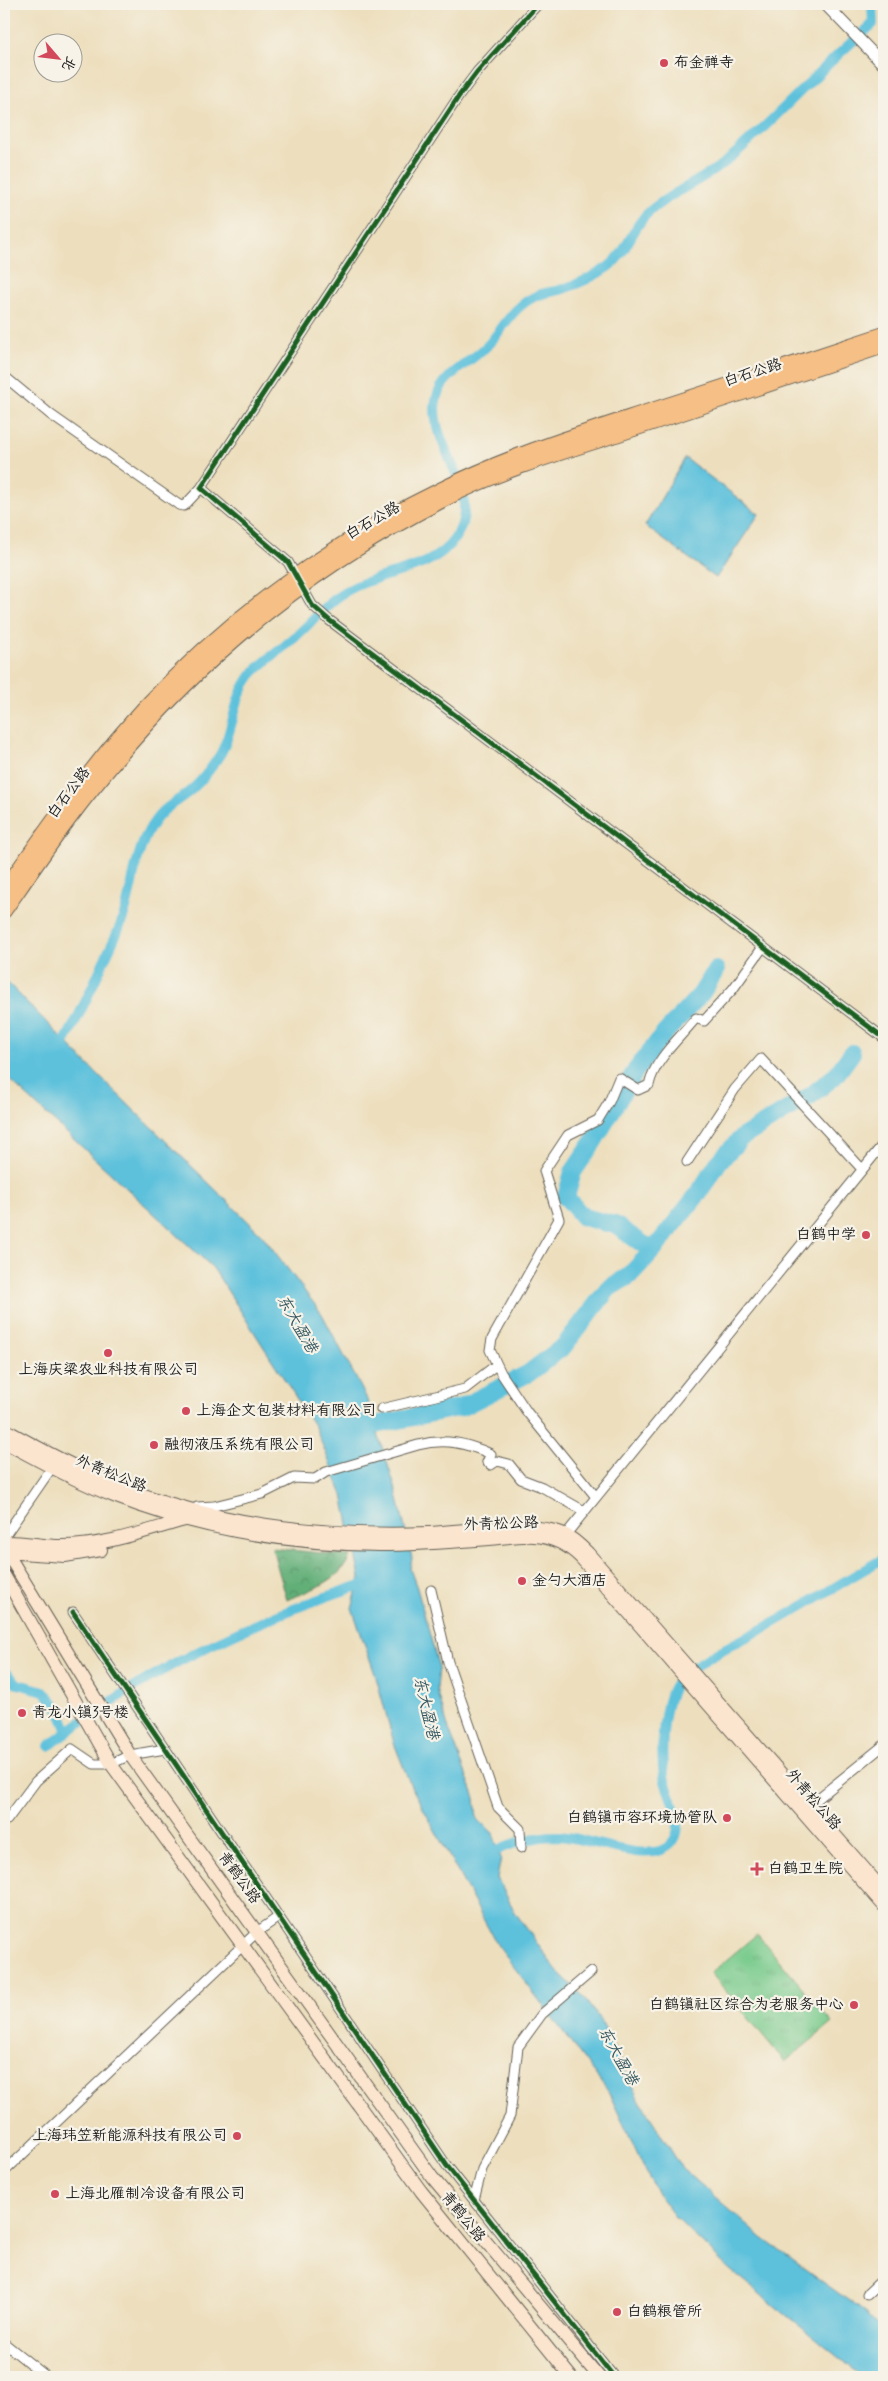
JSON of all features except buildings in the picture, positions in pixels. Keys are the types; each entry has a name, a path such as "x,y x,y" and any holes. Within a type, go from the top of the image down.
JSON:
{"main road":[{"name":"白石公路","path":"4,890 101,758 190,661 392,514 621,420 884,334"},
{"name":"白石公路","path":"481,477 552,456 884,346"},
{"name":"白石公路","path":"4,911 103,776 152,720 242,631 298,581"},
{"name":"外青松公路","path":"4,1429 55,1463 116,1496 206,1518 252,1534 336,1539 428,1538 534,1527 588,1552 687,1673 805,1808 884,1906"},
{"name":"外青松公路","path":"4,1442 55,1463"},
{"path":"5,1549 106,1543 187,1514"},
{"path":"5,1549 65,1556 116,1548 206,1518"},
{"name":"青鹤公路","path":"5,1549 130,1755 432,2177 599,2377"},
{"name":"青鹤公路","path":"4,1575 111,1764 421,2192 571,2377"},
{"name":"外青松公路","path":"805,1808 884,1891"}],"street":[{"path":"4,376 51,414 179,505 184,506 201,488 464,90 477,72 538,4"},
{"path":"825,4 884,64"},
{"path":"201,488 288,562 312,605 329,620 884,1038"},
{"path":"596,1497 527,1412 514,1393 490,1350 492,1339 559,1220 544,1172 568,1135 598,1120 609,1102 619,1078 638,1090 649,1085 651,1073 696,1018 704,1021 714,1012 763,947"},
{"path":"687,1162 735,1089 761,1059 862,1169"},
{"path":"562,1539 884,1143"},
{"path":"381,1409 465,1389 499,1369"},
{"path":"187,1514 253,1496 294,1478 315,1479 326,1472 434,1441 452,1441 491,1454 487,1462 488,1464 491,1465 497,1461 509,1464 521,1479 584,1511"},
{"path":"4,1537 55,1463"},
{"path":"432,1590 448,1662 498,1807 520,1829 521,1848"},
{"path":"73,1612 118,1676 277,1918 447,2166 614,2377"},
{"path":"805,1808 884,1745"},
{"path":"7,1820 36,1781 72,1748 94,1764 111,1764 130,1755 165,1749"},
{"path":"4,2172 257,1932 277,1918"},
{"path":"474,2200 482,2169 510,2116 518,2047 542,2014 590,1972"},
{"path":"867,2294 884,2278"},
{"path":"4,2343 48,2377"}],"green space":[{"path":"272,1548 350,1556 340,1572 324,1584 287,1600"},
{"path":"757,1934 832,2023 785,2062 711,1973"}],"water":[{"path":"685,458 759,514 716,578 645,526"},
{"name":"东大盈港","path":"4,979 99,1076 262,1235 322,1314 366,1397 396,1490 412,1558 410,1569 439,1668 437,1689 447,1724 475,1798 477,1819 493,1833 501,1858 497,1878 515,1912 556,1970 580,1993 601,2021 636,2094 682,2168 762,2238 859,2308 881,2328 880,2331 884,2335 884,2377 863,2377 729,2269 675,2217 649,2178 608,2091 498,1946 411,1786 394,1743 376,1677 352,1608 360,1578 343,1495 315,1427 213,1268 4,1075"}],"waterway":[{"path":"58,1053 70,1033 121,925 140,851 149,830 163,812 199,783 218,758 226,743 241,693 252,674 342,594 371,580 417,566 432,559 455,538 463,519 464,501 459,481 437,425 435,407 440,389 444,383 455,371 487,346 514,312 528,301 539,295 563,289 592,277 615,261 639,224 650,211 728,160 873,24 872,4"},
{"path":"652,1250 615,1225 583,1217 566,1197 573,1172 594,1141 636,1070 663,1035 701,994 716,970"},
{"path":"375,1425 462,1407 529,1373 564,1346 609,1288 629,1276 656,1247 698,1194 718,1163 741,1138 810,1096 835,1076 852,1053"},
{"path":"486,1855 521,1841 548,1836 571,1838 633,1852 647,1853 660,1851 670,1845 678,1830 678,1822 663,1771 663,1734 669,1698 679,1679 702,1661 770,1625 884,1558"},
{"path":"49,1746 123,1694 202,1650 285,1612 370,1582"},
{"path":"4,1671 18,1684 44,1691 57,1706 68,1731"}],"cycle path":[{"path":"538,4 477,72 459,96 201,488 288,562 312,605 329,620 884,1038"},
{"path":"73,1612 447,2166 614,2377"}],"place":[{"name":"布金禅寺","path":"664,63"},
{"name":"白鹤中学","path":"866,1235"},
{"name":"上海庆梁农业科技有限公司","path":"108,1353"},
{"name":"上海企文包装材料有限公司","path":"186,1411"},
{"name":"融彻液压系统有限公司","path":"154,1445"},
{"name":"金勺大酒店","path":"522,1581"},
{"name":"青龙小镇3号楼","path":"22,1713"},
{"name":"白鹤镇市容环境协管队","path":"727,1818"},
{"name":"白鹤卫生院","path":"757,1869"},
{"name":"白鹤镇社区综合为老服务中心","path":"854,2005"},
{"name":"上海玮笠新能源科技有限公司","path":"237,2136"},
{"name":"上海北雁制冷设备有限公司","path":"55,2194"},
{"name":"白鹤粮管所","path":"617,2312"}]}
